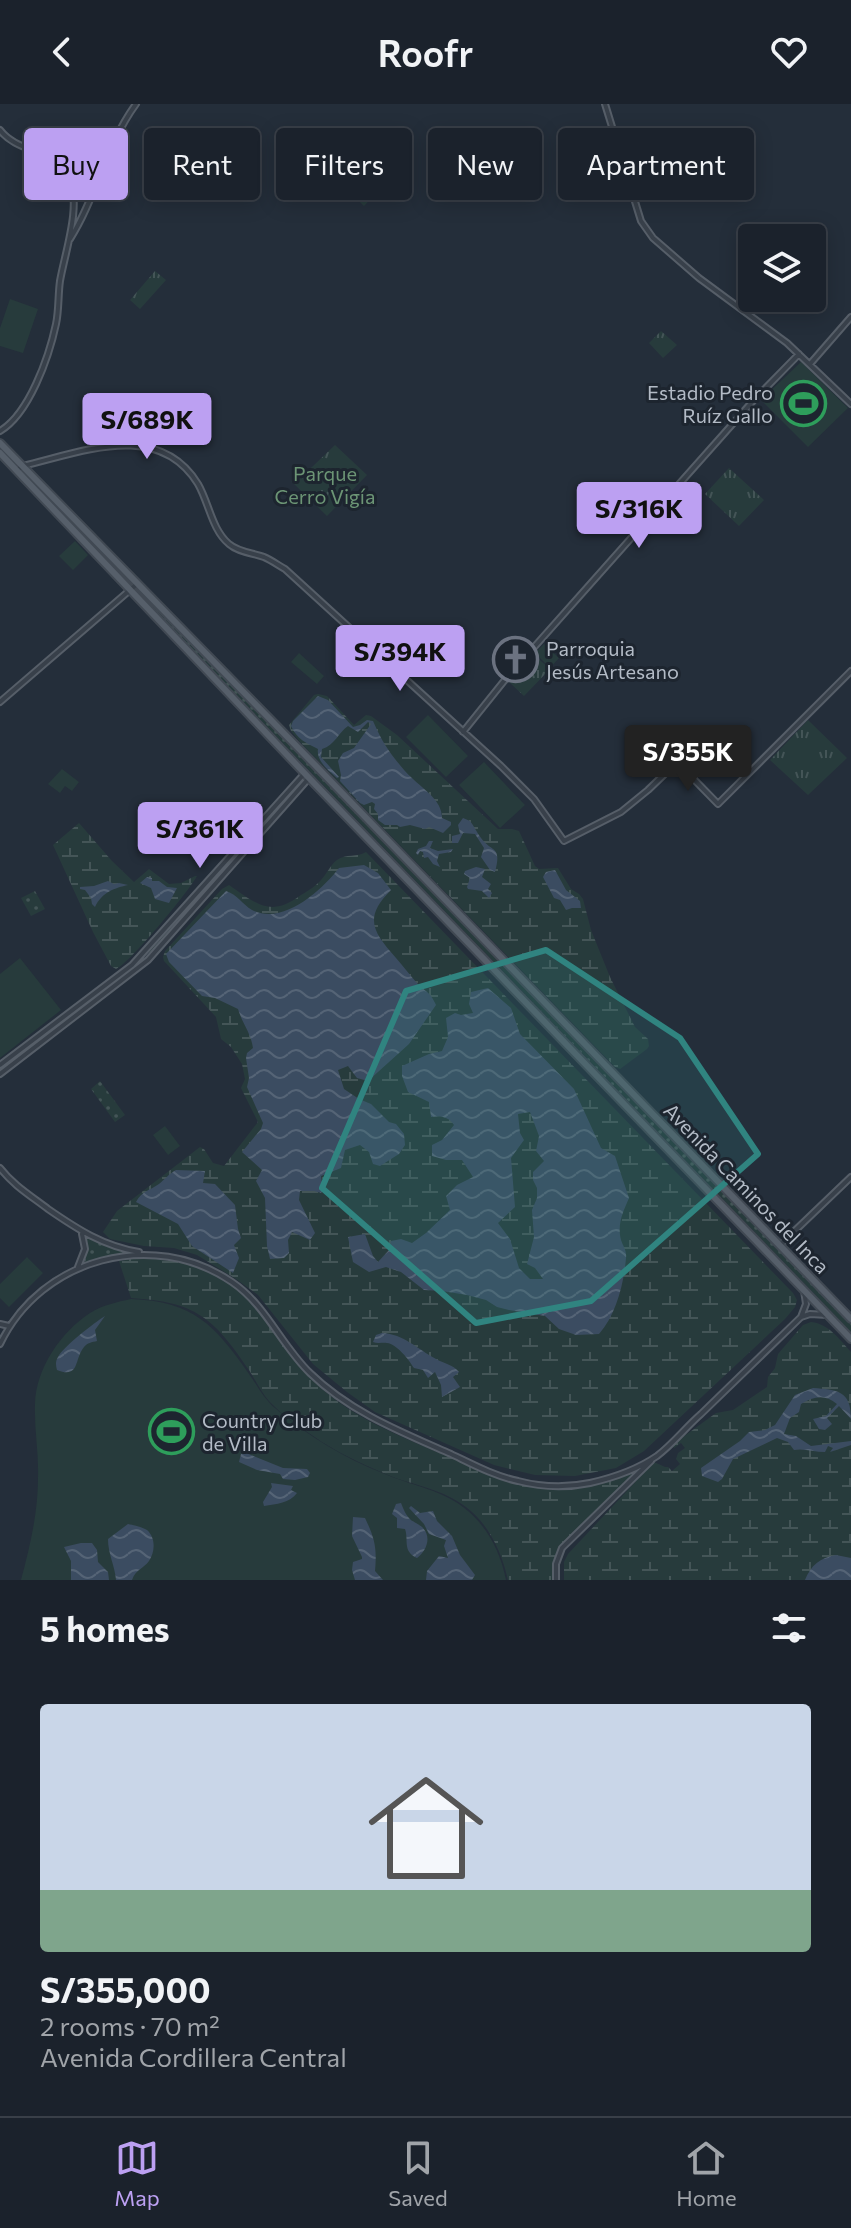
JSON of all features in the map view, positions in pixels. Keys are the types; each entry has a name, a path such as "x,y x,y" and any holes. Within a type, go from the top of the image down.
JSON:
{"main road":[{"path":"0,443 20,469 134,587 307,775 851,1339"},
{"path":"0,453 20,469"},
{"name":"Avenida Caminos del Inca","path":"134,587 294,743 851,1319"},
{"path":"275,741 276,735 280,734 294,743"},
{"path":"328,796 343,807 348,806 348,800"},
{"path":"735,1218 736,1211 741,1209 759,1223"}],"street":[{"path":"69,241 115,139 136,104"},
{"path":"605,104 641,221 653,238 699,278 787,343 851,404"},
{"path":"0,130 19,146 41,152 56,162 71,180 73,197 57,321 51,343 22,411 0,431"},
{"path":"810,364 851,317"},
{"path":"463,732 507,678 743,412 799,354"},
{"path":"20,469 121,445 145,446 171,457 192,476 218,530 232,547 262,556 285,569 534,799 564,841 621,812 677,762 718,804 851,671"},
{"path":"0,702 134,587"},
{"path":"0,1065 132,965 307,775"},
{"path":"0,1074 148,960 307,775"},
{"path":"0,1168 16,1185 82,1232 115,1247 188,1261 233,1282 261,1309 310,1373 341,1399 385,1425 490,1472 534,1485 576,1485 619,1474 657,1456"},
{"path":"780,1245 851,1177"},
{"path":"77,1268 84,1257 82,1232"},
{"path":"0,1344 9,1326 29,1303 44,1289 77,1268 102,1260 148,1254"},
{"path":"556,1580 556,1564 562,1548 801,1317 806,1304 803,1289"},
{"path":"801,1317 816,1313 829,1316"},
{"path":"0,1324 9,1326"}],"highlighted area":[{"path":"546,950 680,1038 758,1154 591,1301 476,1323 322,1188 406,991"}],"green space":[{"path":"155,271 166,280 140,309 130,300"},
{"path":"10,299 38,309 23,353 0,346 0,328"},
{"path":"661,331 677,345 663,358 649,343"},
{"name":"Estadio Pedro Ruíz Gallo","path":"801,362 848,408 808,447 761,400"},
{"name":"Parque Cerro Vigía","path":"335,445 367,475 327,516 291,481 312,467"},
{"path":"729,468 764,500 739,526 705,494"},
{"path":"75,541 88,555 73,570 59,556"},
{"path":"141,591 851,1322 851,1332 138,593"},
{"path":"544,644 559,658 550,668 535,653"},
{"path":"299,653 324,676 317,684 291,662"},
{"path":"533,654 550,669 524,696 508,681"},
{"path":"318,694 327,696 354,725 366,715 371,716 397,735 498,829 519,831 535,866 539,869 558,868 571,889 583,899 591,930 610,977 635,1027 648,1039 647,1049 620,1069 615,1067 300,742 289,725"},
{"path":"428,715 468,756 446,777 406,737"},
{"path":"808,720 847,758 808,795 770,760"},
{"path":"484,762 525,805 500,828 459,785"},
{"path":"62,769 79,782 72,791 65,786 60,793 48,784"},
{"path":"79,823 134,882 149,869 169,884 197,876 146,941 116,969 111,966 93,932 53,845"},
{"path":"366,852 797,1300 785,1319 644,1451 616,1468 575,1476 535,1475 494,1465 375,1412 313,1364 258,1295 236,1279 197,1255 174,1248 110,1239 103,1232 117,1211 200,1147 213,1163 224,1166 258,1122 241,1088 245,1079 242,1064 231,1047 221,1039 216,1017 164,961 165,951 229,885 256,903 281,906 314,886 337,860"},
{"path":"229,863 151,953 148,951"},
{"path":"35,891 45,909 31,916 21,898"},
{"path":"20,958 61,1010 0,1058 0,974"},
{"path":"100,1081 125,1115 115,1122 91,1089"},
{"path":"165,1126 180,1146 168,1155 153,1135"},
{"path":"86,1237 111,1248 130,1252 84,1263"},
{"path":"27,1257 43,1273 9,1307 0,1298 0,1284"},
{"path":"143,1257 190,1265 233,1285 256,1307 320,1387 378,1426 496,1476 538,1488 584,1486 634,1470 636,1475 559,1549 553,1565 554,1580 508,1580 493,1540 474,1514 458,1501 393,1477 330,1447 269,1401 225,1337 201,1316 172,1303 131,1298 119,1261"},
{"name":"Country Club de Villa","path":"131,1299 171,1305 200,1319 225,1342 271,1404 327,1446 370,1468 439,1493 459,1504 488,1534 506,1580 21,1580 37,1504 35,1404 45,1364 60,1341 79,1321 100,1308"},
{"path":"811,1322 828,1329 851,1352 851,1580 564,1580 564,1562 568,1554 654,1462 672,1471 680,1464 676,1459 678,1453 685,1448 681,1443 674,1448 672,1445 716,1413 733,1410 767,1387 778,1354 803,1325"}],"water":[{"path":"318,696 328,700 353,727 367,720 373,721 395,759 436,801 442,818 451,822 443,833 429,827 385,825 378,820 375,804 360,803 340,781 338,761 343,753 354,748 371,724 368,722 358,732 348,726 322,749 321,757 339,777 327,769 319,758 318,749 306,743 291,726"},
{"path":"463,818 470,821 485,843 497,853 495,872 481,857 484,848 475,834 463,833 458,843 452,843 452,836 460,834 458,825"},
{"path":"433,841 430,848 438,851 453,849 439,854 437,861 440,867 428,857 424,858 423,852 416,853"},
{"path":"364,865 378,873 391,890 374,917 377,932 436,1005 409,1044 368,1081 357,1078 348,1066 338,1070 344,1089 371,1104 389,1122 396,1124 404,1134 405,1145 399,1154 380,1166 373,1164 369,1152 360,1145 345,1150 341,1168 321,1176 321,1193 300,1191 299,1200 315,1233 310,1240 292,1232 288,1240 289,1253 284,1258 270,1259 265,1198 256,1181 262,1170 242,1152 263,1123 247,1087 246,1058 253,1048 250,1038 238,1009 215,998 202,996 169,962 166,954 226,891 252,910 264,914 276,913 301,903 323,886 339,868"},
{"path":"476,867 485,869 482,877 491,884 489,898 482,891 467,887 470,878 464,874 465,871"},
{"path":"555,870 566,890 580,901 581,908 566,910 560,900 554,898 543,877 546,872"},
{"path":"147,877 167,887 177,888 169,903 155,899 151,888 140,883"},
{"path":"108,881 128,885 105,894 95,907 85,890 80,889 80,887"},
{"path":"488,988 511,1008 520,1034 574,1089 601,1148 615,1156 629,1198 620,1229 626,1258 618,1298 599,1334 576,1335 559,1329 545,1316 497,1307 486,1300 467,1295 424,1290 401,1272 386,1267 369,1272 353,1262 348,1237 365,1234 378,1262 389,1250 391,1241 401,1239 412,1243 426,1233 450,1210 446,1196 457,1185 473,1177 462,1160 432,1156 432,1145 442,1140 454,1125 444,1117 431,1117 429,1102 408,1092 402,1076 402,1066 442,1051 448,1037 446,1018 455,1013 473,1013 469,1004 471,992","holes":["530,1112 539,1136 536,1151 544,1161 533,1172 537,1198 532,1210 534,1237 527,1264 535,1268 543,1279 530,1279 519,1268 510,1239 498,1223 515,1207 511,1158 524,1140 518,1114"]},
{"path":"176,1170 205,1171 203,1183 215,1184 235,1205 241,1238 234,1245 239,1258 233,1273 192,1246 178,1224 136,1202 143,1193"},
{"path":"105,1316 95,1330 97,1341 84,1347 73,1370 57,1370 56,1361 61,1352"},
{"path":"382,1333 404,1339 454,1367 459,1372 453,1377 460,1387 442,1397 435,1372 428,1378 423,1370 414,1368 395,1346 373,1342 376,1335"},
{"path":"813,1388 841,1393 848,1402 851,1419 839,1406 827,1418 832,1424 825,1430 819,1429 813,1419 826,1416 837,1404 824,1397 815,1398 801,1404 799,1412 790,1418 784,1434 796,1436 811,1446 851,1441 851,1445 830,1452 833,1448 828,1446 825,1452 794,1450 788,1442 777,1438 733,1459 718,1482 702,1476 701,1468 749,1432 775,1425 795,1395"},
{"path":"246,1453 283,1468 307,1469 310,1473 308,1477 295,1480 283,1479 280,1474 257,1470 239,1462 241,1454"},
{"path":"271,1483 293,1486 291,1490 297,1493 287,1501 264,1506"},
{"path":"401,1503 411,1520 426,1532 425,1548 417,1558 409,1552 405,1529 397,1528 397,1518 392,1514 396,1504"},
{"path":"411,1506 420,1513 433,1511 475,1575 472,1580 426,1580 427,1571 439,1556 448,1558 444,1546 446,1540 429,1534 409,1508"},
{"path":"353,1517 365,1518 374,1544 375,1571 383,1580 355,1580 353,1562 362,1557 352,1536"},
{"path":"128,1524 147,1530 152,1537 153,1549 149,1561 132,1580 116,1580 108,1539"},
{"path":"92,1543 97,1550 98,1562 108,1572 109,1580 71,1580 71,1561 64,1547"},
{"path":"836,1555 851,1558 851,1580 805,1580 817,1563"}],"place":[{"name":"Estadio Pedro Ruíz Gallo","path":"804,404"},
{"name":"Parroquia Jesús Artesano","path":"515,659"},
{"name":"Country Club de Villa","path":"171,1432"}]}
